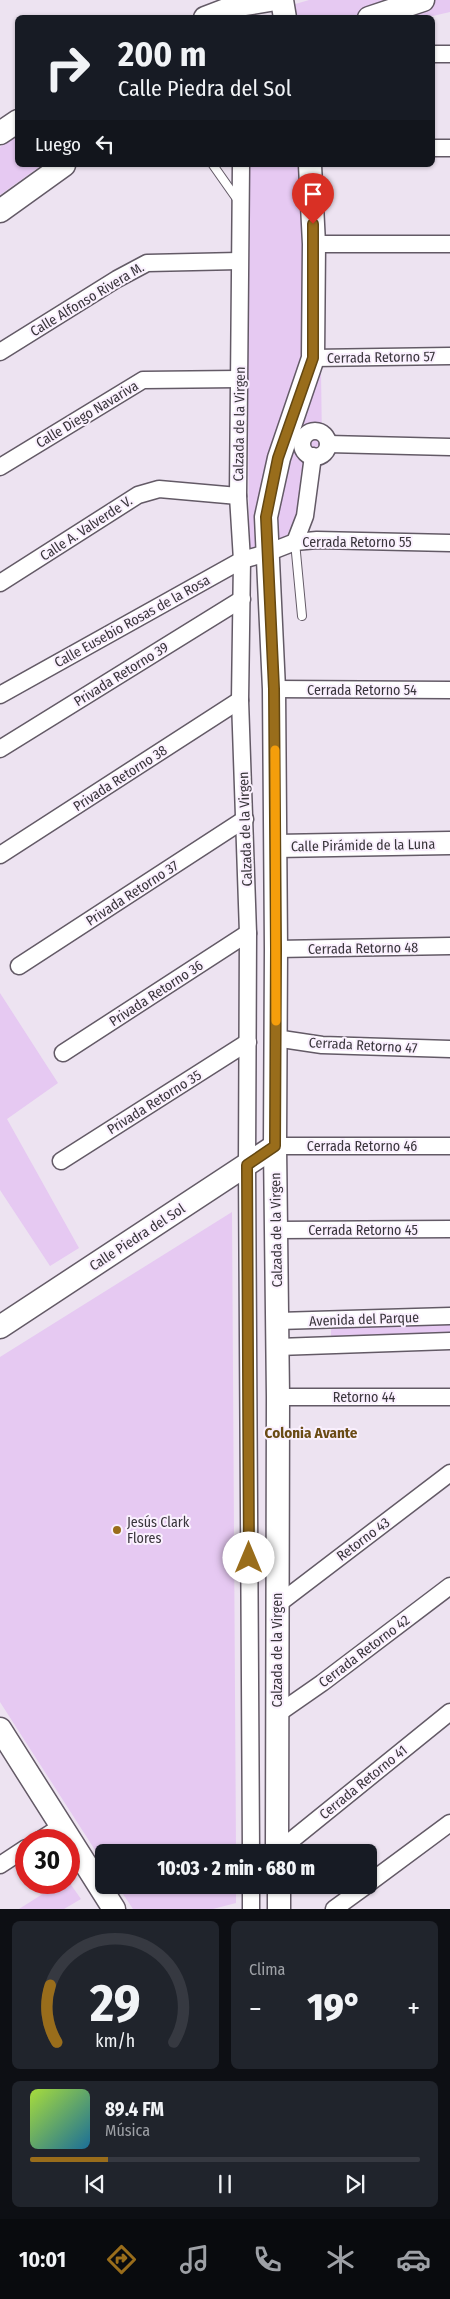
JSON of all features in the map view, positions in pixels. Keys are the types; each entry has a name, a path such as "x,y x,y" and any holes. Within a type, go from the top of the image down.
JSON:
{"main road":[{"path":"214,15 270,0"},
{"path":"282,0 284,15"},
{"path":"378,15 423,0"},
{"path":"0,133 15,123"},
{"path":"0,211 61,167"},
{"name":"Calzada de la Virgen","path":"277,1844 278,1321 275,1146 276,846 274,689 266,517 278,458 313,358 314,244 310,167"},
{"name":"Calle Pirámide de la Luna","path":"276,846 450,843"},
{"name":"Calle Piedra del Sol","path":"0,1327 275,1146"},
{"path":"1,1734 114,1909"}],"street":[{"path":"435,54 450,54"},
{"path":"435,148 450,148"},
{"name":"Calzada de la Virgen","path":"241,167 238,496 242,560 240,700 248,933 247,1165 251,1844"},
{"path":"314,244 450,244"},
{"name":"Calle Alfonso Rivera M.","path":"0,352 116,279 147,263 240,261"},
{"name":"Cerrada Retorno 57","path":"313,358 450,356"},
{"name":"Calle Diego Navariva","path":"0,467 142,380 239,379"},
{"path":"318,431 327,438 328,444 323,454 313,456 304,450 302,444 307,434 318,431"},
{"path":"328,444 450,447"},
{"path":"295,542 305,516 313,456"},
{"name":"Calle A. Valverde V.","path":"0,583 138,495 159,489 238,496"},
{"name":"Cerrada Retorno 55","path":"267,553 295,542 317,540 450,543"},
{"name":"Calle Eusebio Rosas de la Rosa","path":"0,695 242,560 267,553"},
{"name":"Privada Retorno 39","path":"0,749 242,600"},
{"name":"Cerrada Retorno 54","path":"274,689 450,690"},
{"name":"Privada Retorno 38","path":"0,855 240,700"},
{"name":"Privada Retorno 37","path":"19,966 245,819"},
{"name":"Privada Retorno 36","path":"63,1053 248,933"},
{"name":"Cerrada Retorno 48","path":"276,949 450,946"},
{"name":"Cerrada Retorno 47","path":"276,1038 322,1045 450,1049"},
{"name":"Privada Retorno 35","path":"61,1162 248,1042"},
{"name":"Cerrada Retorno 46","path":"275,1146 450,1146"},
{"name":"Cerrada Retorno 45","path":"277,1230 450,1229"},
{"name":"Avenida del Parque","path":"278,1321 450,1316"},
{"name":"Avenida del Parque","path":"278,1347 450,1341"},
{"name":"Retorno 44","path":"278,1397 450,1397"},
{"name":"Retorno 43","path":"277,1604 450,1473"},
{"name":"Cerrada Retorno 42","path":"276,1715 322,1684 450,1586"},
{"name":"Cerrada Retorno 41","path":"287,1844 450,1712"},
{"path":"377,1877 450,1823"},
{"path":"57,1829 62,1826"},
{"path":"0,1865 15,1855"},
{"path":"251,1894 251,1909"},
{"path":"334,1909 354,1894"}],"lane":[{"path":"214,167 241,206"},
{"path":"295,542 302,616"}],"shaded area":[{"path":"309,0 450,0 450,12 435,15 294,15 292,5"},
{"path":"15,136 15,167 39,167 0,195 0,147"},
{"path":"247,167 301,167 303,357 260,555 249,555"},
{"path":"316,371 321,371 322,443 301,472 298,511 283,544 273,546 281,477"},
{"path":"0,993 58,1083 7,1119 79,1248 50,1266 0,1190"},
{"name":"Jesús Clark Flores","path":"232,1212 236,1844 95,1844 95,1850 0,1702 0,1357"},
{"path":"450,1323 450,1333 331,1336 331,1326"},
{"path":"43,1894 77,1894 81,1899 64,1909 19,1909"},
{"path":"123,1894 236,1894 236,1903 213,1909 133,1909"}],"slow traffic":[{"path":"275,750 276,1021"}],"place":[{"name":"Jesús Clark Flores","path":"117,1530"}],"district":[{"name":"Colonia Avante","path":"311,1433"}],"route":[{"path":"249,1558 247,1165 275,1146 274,689 266,517 278,458 313,358 313,224"}]}
